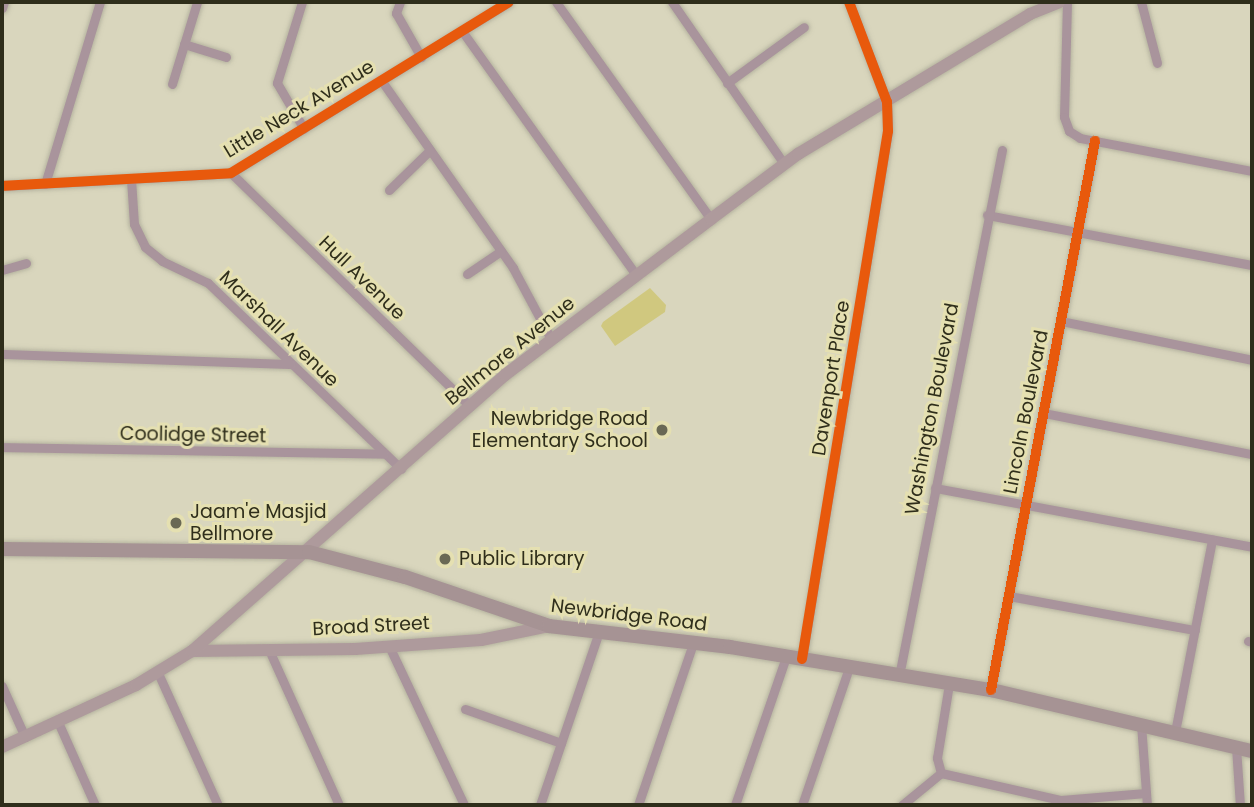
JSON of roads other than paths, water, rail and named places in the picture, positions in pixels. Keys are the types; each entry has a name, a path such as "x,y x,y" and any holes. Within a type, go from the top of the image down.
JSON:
{"main road":[{"name":"Bellmore Avenue","path":"2,747 158,673 192,651 309,552 470,406 551,340 784,164 1030,14 1059,2"},
{"name":"Newbridge Road","path":"2,549 309,552 405,577 549,626 694,643 991,690 1252,751"},
{"name":"Broad Street","path":"192,651 389,646 481,640 549,626"}],"street":[{"path":"2,8 4,2"},
{"path":"44,184 100,2"},
{"path":"172,83 197,2"},
{"path":"302,2 277,83 304,130"},
{"path":"400,2 396,13 421,57"},
{"name":"Little Neck Avenue","path":"2,186 231,173 509,2"},
{"path":"556,2 711,219"},
{"path":"672,2 784,164"},
{"path":"849,2 887,102"},
{"path":"1067,2 1064,117 1069,131 1080,138 1252,171"},
{"path":"1141,2 1157,63"},
{"path":"727,83 804,27"},
{"path":"462,31 636,275"},
{"path":"184,44 226,57"},
{"path":"381,80 501,251 551,340"},
{"name":"Davenport Place","path":"802,660 888,131 887,102"},
{"name":"Lincoln Boulevard","path":"991,690 1095,141"},
{"path":"389,190 430,150"},
{"name":"Washington Boulevard","path":"899,676 987,215 1002,150"},
{"name":"Hull Avenue","path":"231,173 470,406"},
{"name":"Marshall Avenue","path":"131,179 134,224 145,247 162,261 208,283 401,469"},
{"path":"987,215 1252,265"},
{"path":"467,274 501,251"},
{"path":"2,270 26,263"},
{"path":"1061,321 1252,360"},
{"path":"2,354 291,364"},
{"path":"1044,413 1252,454"},
{"name":"Coolidge Street","path":"2,447 384,454"},
{"path":"935,488 1252,547"},
{"path":"1175,732 1212,540"},
{"path":"1009,596 1195,630"},
{"path":"540,805 598,632"},
{"path":"638,805 694,643"},
{"path":"389,646 464,805"},
{"path":"269,650 339,805"},
{"path":"735,805 786,657"},
{"path":"802,805 849,668"},
{"path":"158,673 218,805"},
{"path":"941,773 937,758 949,684"},
{"path":"2,686 25,737"},
{"path":"465,709 561,743"},
{"path":"58,722 95,805"},
{"path":"1141,724 1147,805"},
{"path":"1236,747 1240,805"},
{"path":"941,773 1060,803 1146,793"},
{"path":"902,805 941,773"}],"place":[{"name":"Newbridge Road Elementary School","path":"662,430"},
{"name":"Jaam'e Masjid Bellmore","path":"176,523"},
{"name":"Public Library","path":"445,559"}]}
